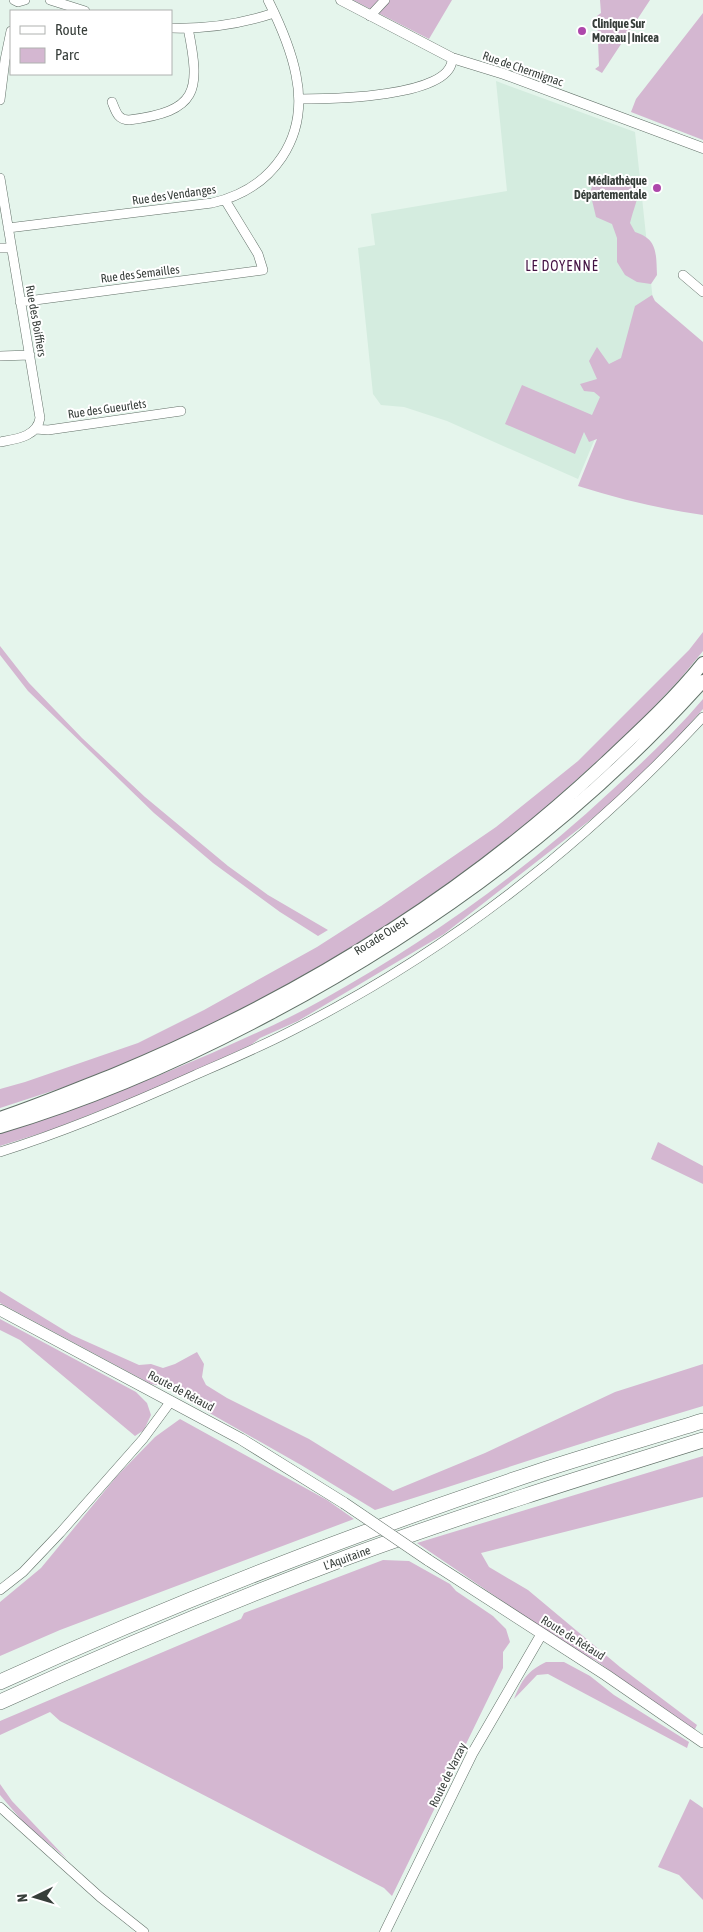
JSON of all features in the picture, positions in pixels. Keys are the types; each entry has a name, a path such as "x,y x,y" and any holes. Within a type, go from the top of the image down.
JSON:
{"highway":[{"name":"L'Aquitaine","path":"0,1682 183,1603 344,1540 538,1472 703,1421"},
{"name":"L'Aquitaine","path":"0,1702 192,1619 348,1557 543,1489 703,1440"}],"main road":[{"name":"Rocade Ouest","path":"0,1118 53,1099 167,1052 319,975 374,942 480,870 542,821 654,718 703,663"},
{"name":"Rocade Ouest","path":"0,1127 50,1111 170,1064 262,1018 361,963 432,917 496,871 545,832 641,746 703,681"},
{"name":"Route de Rétaud","path":"0,1310 241,1439 344,1503 428,1560 606,1675 703,1742"}],"street":[{"path":"50,0 81,10"},
{"name":"Rue des Vendanges","path":"8,228 225,200 237,196 272,171 282,158 296,126 299,99 292,58 268,0"},
{"name":"Rue de Chermignac","path":"341,0 452,58 528,83 703,148"},
{"path":"370,16 385,0"},
{"path":"172,28 224,24 274,13"},
{"path":"112,102 117,115 124,120 129,120 174,110 185,102 193,85 195,74 188,28"},
{"path":"0,100 10,36"},
{"path":"299,99 360,98 408,89 445,73 452,64 452,58"},
{"name":"Rue des Boiffiers","path":"0,178 39,412 39,424 36,429"},
{"name":"Rue des Semailles","path":"20,302 263,270 258,254 225,200"},
{"path":"0,248 11,248"},
{"path":"683,275 703,292"},
{"path":"0,356 30,355"},
{"name":"Rue des Gueurlets","path":"36,429 48,430 181,411"},
{"path":"0,442 24,436 36,429"},
{"path":"0,1152 78,1126 263,1045 348,1000 424,954 490,909 573,842 671,751 703,717"},
{"path":"0,1590 23,1572 60,1533 143,1439 171,1401"},
{"name":"Route de Varzay","path":"385,1932 472,1754 541,1634"},
{"path":"0,1807 100,1897 144,1932"}],"shaded area":[{"path":"496,81 635,132 653,301 578,479 447,421 404,407 381,405 373,394 358,248 375,245 371,214 507,191"}],"green space":[{"path":"353,0 452,0 429,39"},
{"path":"600,0 650,0 602,73 595,69 599,66 597,16 601,13"},
{"path":"703,13 703,140 631,112 636,99"},
{"path":"634,180 640,184 630,223 635,232 648,239 654,248 657,275 651,284 637,282 625,275 617,262 617,238 612,224 596,217 590,192 593,184"},
{"path":"652,295 655,301 703,342 703,515 640,503 578,486 597,439 589,442 584,432 575,454 505,424 522,385 592,415 600,397 594,392 584,391 580,384 597,379 589,361 597,347 609,364 621,358 635,306"},
{"path":"703,632 703,651 680,679 630,732 527,824 444,888 368,939 302,978 206,1030 92,1078 0,1108 0,1089 138,1043 204,1010 317,947 381,906 496,827 578,761 689,650"},
{"path":"0,646 29,683 82,738 145,797 228,866 268,895 328,930 318,936 280,912 213,863 154,813 28,691 0,655"},
{"path":"703,699 703,709 660,757 603,810 444,934 298,1021 260,1038 251,1045 152,1090 51,1130 0,1146 0,1132 54,1115 212,1053 309,1007 399,954 473,904 544,850 647,758"},
{"path":"658,1142 703,1166 703,1184 651,1159"},
{"path":"0,1291 72,1335 139,1365 151,1364 163,1368 197,1352 204,1364 202,1377 206,1385 227,1398 309,1439 393,1491 485,1453 615,1392 703,1364 703,1406 375,1510 192,1403 173,1388 151,1384 0,1303"},
{"path":"0,1319 136,1392 147,1403 151,1415 144,1430 135,1436 20,1340 0,1330"},
{"path":"180,1419 327,1500 354,1519 60,1630 0,1656 0,1602 41,1568 117,1476 155,1437"},
{"path":"703,1456 703,1497 481,1553 489,1567 528,1590 620,1667 697,1725 694,1731 595,1660 579,1653 417,1543"},
{"path":"383,1560 409,1561 450,1584 456,1591 493,1616 506,1629 510,1642 503,1652 503,1668 392,1896 384,1888 60,1721 50,1712 0,1735 0,1721 241,1619 244,1613"},
{"path":"546,1662 564,1662 590,1676 614,1695 689,1742 687,1748 548,1674 537,1675 514,1699 526,1677 534,1669"},
{"path":"0,1784 12,1801 67,1859 24,1823 0,1795"},
{"path":"690,1799 703,1808 703,1900 679,1875 658,1867"}],"place":[{"name":"Clinique Sur Moreau | Inicea","path":"582,31"},
{"name":"Médiathèque Départementale","path":"657,188"}],"district":[{"name":"LE DOYENNÉ","path":"562,266"}]}
